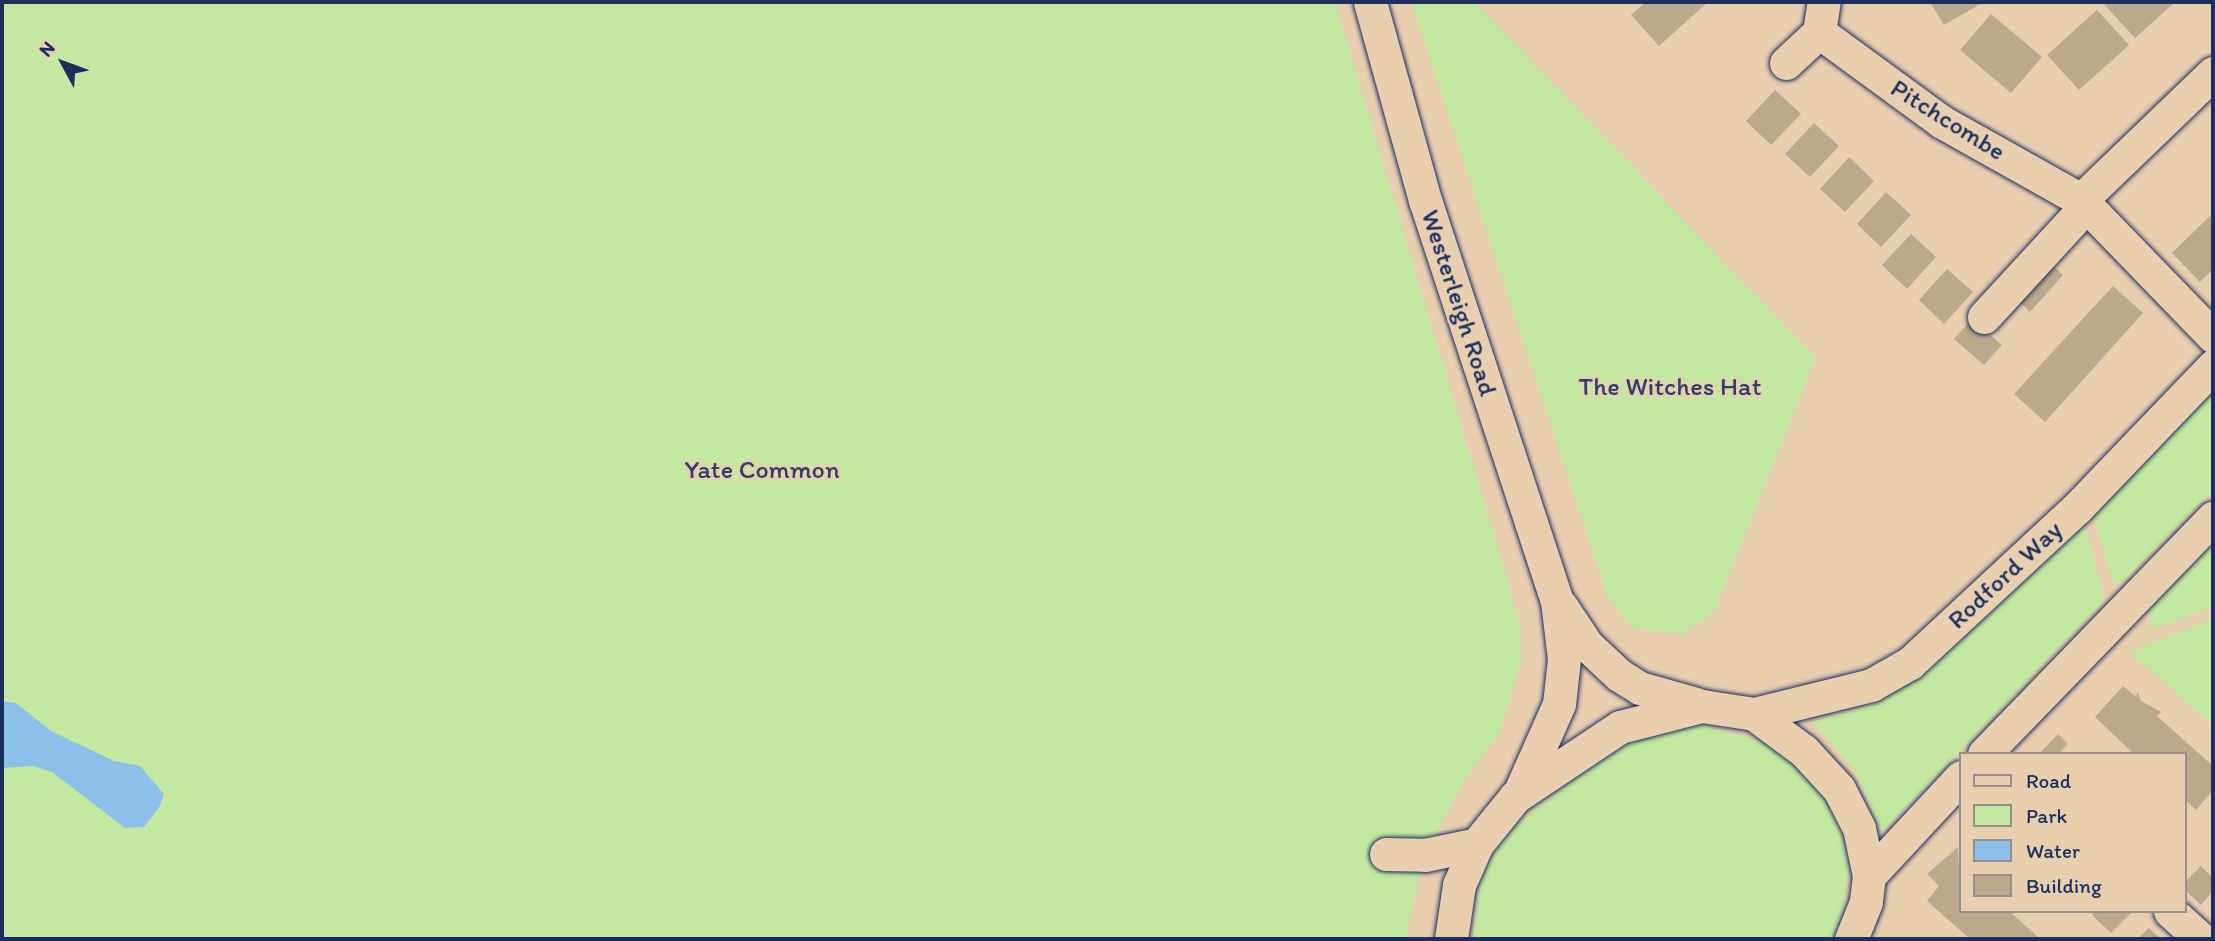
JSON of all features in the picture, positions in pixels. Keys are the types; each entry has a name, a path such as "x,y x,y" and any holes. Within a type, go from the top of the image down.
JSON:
{"street":[{"name":"Westerleigh Road","path":"1370,2 1425,200 1558,601 1564,659 1559,704 1519,794"},
{"name":"Pitchcombe","path":"1786,63 1822,17 1942,122 2084,202 2213,336"},
{"path":"1984,317 2084,202 2213,73"},
{"name":"Rodford Way","path":"1754,714 1871,685 1910,663 2067,517 2213,366"},
{"path":"1986,752 2213,518"},
{"name":"Westerleigh Road","path":"1558,601 1587,645 1619,675 1640,688 1702,706 1754,714"},
{"path":"1451,939 1459,885 1477,844 1519,794 1620,727 1702,706"},
{"path":"1754,714 1804,751 1839,789 1859,828 1869,876 1866,902 1851,939"},
{"path":"1869,876 1960,778"},
{"path":"1386,854 1425,855 1477,844"},
{"path":"2172,913 2201,939"}],"green space":[{"name":"Yate Common","path":"2,2 1335,2 1519,618 1522,658 1500,732 1466,777 1425,855 1405,939 2,939"},
{"name":"The Witches Hat","path":"1411,2 1475,2 1816,358 1715,610 1683,635 1632,628 1608,598"},
{"path":"2213,380 2213,490 2119,585 2112,580 2091,508"},
{"path":"2076,524 2086,529 2105,600 1882,832 1855,771 1812,721 1875,704 1910,682"},
{"path":"2213,534 2213,607 2152,630 2150,608 2158,592"},
{"path":"2213,618 2213,725 2129,652"},
{"path":"1699,724 1768,742 1808,773 1835,812 1849,866 1843,912 1832,939 1472,939 1481,874 1502,837 1520,818 1630,741 1671,726"}],"water":[{"path":"2,701 16,703 51,731 114,761 140,766 164,794 160,806 144,827 125,828 52,772 33,766 2,768"}],"building":[{"path":"1646,2 1708,2 1659,46 1631,15"},
{"path":"1930,2 1984,2 1944,25"},
{"path":"2102,2 2175,2 2135,38"},
{"path":"2097,10 2129,45 2079,90 2047,55"},
{"path":"1991,14 2042,57 2011,93 1960,50"},
{"path":"1775,90 1801,114 1771,145 1746,121"},
{"path":"1814,123 1839,146 1810,177 1785,154"},
{"path":"1849,157 1874,181 1845,212 1820,189"},
{"path":"1886,192 1911,215 1881,247 1857,224"},
{"path":"2213,213 2213,269 2200,282 2172,253"},
{"path":"1911,234 1936,257 1907,289 1882,265"},
{"path":"2047,260 2063,275 2030,312 2011,294"},
{"path":"1947,269 1973,292 1944,324 1919,300"},
{"path":"2113,286 2143,313 2045,422 2014,394"},
{"path":"1972,319 2002,345 1984,365 1954,339"},
{"path":"2123,686 2135,696 2138,692 2141,701 2161,712 2157,716 2213,766 2213,790 2196,810 2187,802 2187,752 2132,752 2095,717"},
{"path":"2058,734 2068,744 2060,752 2041,752"},
{"path":"1958,847 1960,913 2011,913 2040,939 1970,939 1927,901 1939,886 1927,874"},
{"path":"2201,866 2213,878 2213,891 2201,905 2187,892 2187,880"},
{"path":"2094,913 2131,913 2111,933 2092,915"},
{"path":"2149,928 2159,937 2137,939"}]}
